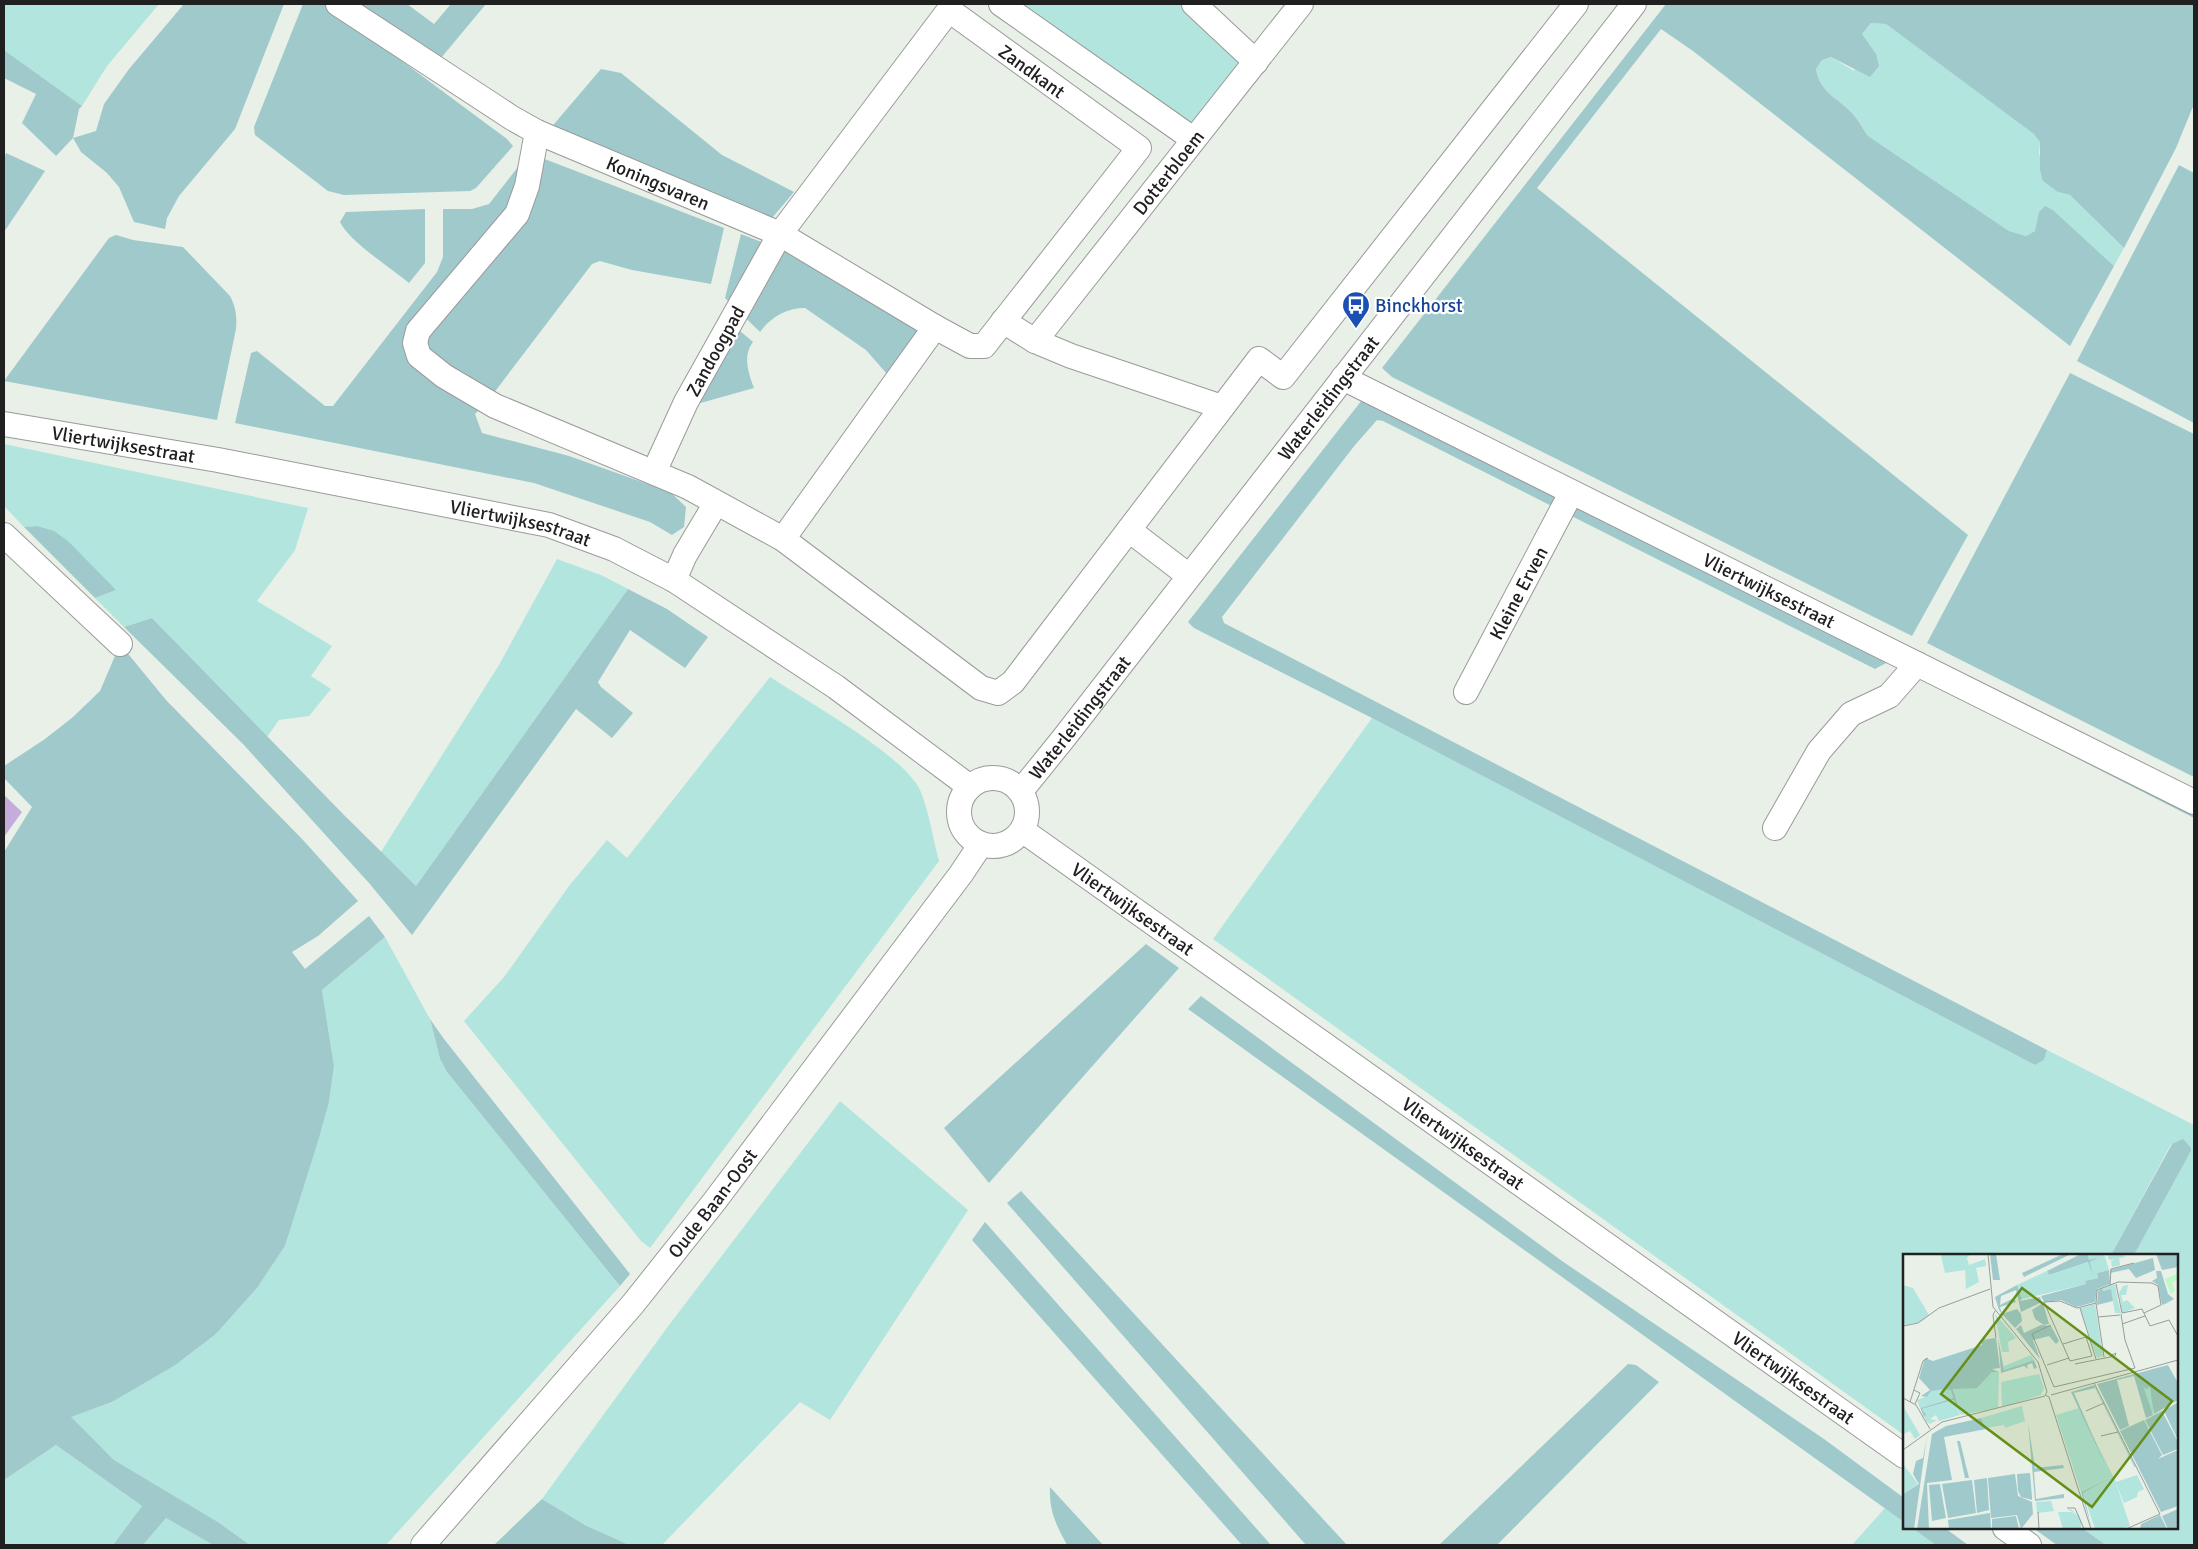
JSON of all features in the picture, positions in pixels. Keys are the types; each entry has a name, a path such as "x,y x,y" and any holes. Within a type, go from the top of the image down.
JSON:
{"street":[{"name":"Koningsvaren","path":"338,4 512,118 537,132 780,234 935,327 970,346 984,346"},
{"name":"Zandkant","path":"1001,4 1193,139"},
{"path":"1194,4 1256,62"},
{"name":"Dotterbloem","path":"1035,341 1301,4"},
{"path":"537,132 527,186 517,214 418,332 415,343 419,356 444,376 495,406 688,487 783,539 981,688 998,693 1013,682 1259,359 1283,377 1576,4"},
{"name":"Waterleidingstraat","path":"1021,791 1063,740 1634,4"},
{"name":"Zandkant","path":"780,234 951,7 1139,148 984,346"},
{"name":"Zandoogpad","path":"654,472 686,402 780,234"},
{"path":"1003,322 1035,341 1071,356 1222,407"},
{"path":"783,539 935,327"},
{"name":"Vliertwijksestraat","path":"1343,378 2194,802"},
{"name":"Vliertwijksestraat","path":"4,424 218,460 549,525 614,549 674,580 836,687 970,787"},
{"name":"Kleine Erven","path":"1466,692 1572,493"},
{"path":"674,580 716,503"},
{"path":"1129,530 1189,576"},
{"path":"4,535 120,644"},
{"path":"1775,828 1819,751 1850,714 1890,696 1917,664"},
{"path":"993,778 1006,780 1021,791 1028,810 1026,821 1022,830 1011,841 996,846 981,844 971,838 963,829 959,818 959,806 963,795 970,787 981,780 993,778"},
{"name":"Vliertwijksestraat","path":"1022,830 1903,1455"},
{"name":"Oude Baan-Oost","path":"423,1545 633,1304 714,1202 961,874 981,844"},
{"path":"2006,1529 2030,1545"}],"shaded area":[{"path":"4,4 159,4 107,66 82,106 4,50"},
{"path":"184,4 284,4 235,129 179,196 167,218 165,229 134,222 119,187 107,173 81,152 73,138 96,131 104,104 129,69"},
{"path":"303,4 325,4 507,139 513,146 476,188 470,191 344,195 328,191 255,135 254,127"},
{"path":"363,4 407,4 434,24 451,4 486,4 441,58"},
{"path":"1013,4 1182,4 1235,54 1240,62 1192,125"},
{"path":"1666,4 2194,4 2194,104 2176,148 2124,248 2070,195 2058,192 2043,181 2040,170 2040,142 2034,134 1886,24 1871,23 1862,34 1876,54 1879,66 1870,77 1831,57 1822,60 1816,69 1821,84 1852,113 1868,136 2009,231 2026,236 2035,231 2039,212 2045,206 2053,210 2114,266 2070,346 1693,51 1661,29 1537,188 1968,535 1912,636 1392,377 1382,368"},
{"path":"1871,23 1886,24 2035,134 2040,142 2039,154 2058,192 2070,195 2124,248 2114,266 2053,210 2035,231 2026,236 2009,231 1868,136 1854,115 1821,84 1816,69 1822,60 1831,57 1854,71 1868,43 1862,34"},
{"path":"4,50 82,106 79,109 73,138 56,156 22,123 36,94 4,78"},
{"path":"601,69 621,73 722,155 794,192 772,218 549,130"},
{"path":"6,153 45,171 4,232 4,159"},
{"path":"525,158 542,158 724,228 711,284 632,270 600,261 592,264 490,398 475,414 482,433 569,456 670,492 686,507 684,527 672,535 650,522 534,483 235,423 251,353 257,351 325,406 333,406 437,272 443,257 443,209 472,209 489,204"},
{"path":"2179,165 2194,173 2194,423 2077,361"},
{"path":"425,209 425,263 409,283 361,246 345,230 340,222 346,212"},
{"path":"741,234 805,259 923,332 887,374 866,350 805,308 798,308 779,314 760,332 725,298"},
{"path":"116,235 133,240 183,247 230,296 236,312 236,329 217,420 4,381 109,238"},
{"path":"727,320 753,342 747,359 754,388 697,404"},
{"path":"2070,373 2194,434 2194,777 1927,643"},
{"path":"1362,400 2194,810 2194,818 1888,662 1875,669 1383,421 1377,420 1355,445 1222,617 1224,623 2047,1050 2044,1060 2035,1065 1372,718 1194,628 1188,622"},
{"path":"4,444 308,508 295,550 257,601 332,646 311,676 331,689 309,716 279,720 267,737 152,618 124,627 95,598 116,590 37,526 24,527 4,506"},
{"path":"37,526 54,531 68,541 116,590 95,598 24,527"},
{"path":"557,559 601,575 628,589 416,886 381,852 499,665"},
{"path":"628,589 667,609 708,637 685,668 630,630 598,682 601,687 633,713 612,738 576,709 412,935 369,883 243,744 124,627 152,618 416,886"},
{"path":"120,644 166,700 303,840 358,901 318,936 292,952 305,969 369,916 385,937 322,990 334,1066 329,1102 285,1246 257,1288 216,1334 174,1366 112,1402 71,1417 114,1460 218,1522 250,1545 213,1545 166,1518 143,1545 113,1545 142,1506 56,1445 4,1480 4,852 32,807 4,778 4,766 45,739 73,717 100,691"},
{"path":"770,677 875,745 911,776 923,798 939,861 650,1248 641,1241 464,1021 504,977 569,886 607,840 627,858"},
{"path":"1372,718 2035,1065 2044,1060 2047,1050 2194,1125 2194,1545 2106,1545 2083,1529 2178,1529 2178,1254 2135,1254 2191,1151 2171,1144 2112,1254 1903,1254 1903,1434 1213,939"},
{"path":"4,795 22,812 4,837"},
{"path":"385,937 430,1019 440,1059 447,1072 620,1286 386,1545 250,1545 218,1522 114,1460 70,1417 112,1402 174,1366 216,1334 257,1288 285,1246 329,1102 334,1066 322,990"},
{"path":"1146,944 1179,968 989,1183 944,1128"},
{"path":"1201,996 1562,1261 1824,1439 1903,1497 1903,1521 1188,1009"},
{"path":"430,1019 630,1274 620,1286 447,1072 440,1059"},
{"path":"840,1101 968,1210 830,1420 800,1402 662,1545 629,1545 585,1525 542,1499 669,1325"},
{"path":"2183,1139 2191,1148 2191,1151 2135,1254 2112,1254 2172,1144"},
{"path":"1021,1191 1347,1545 1306,1545 1007,1203"},
{"path":"985,1222 1271,1545 1242,1545 972,1240"},
{"path":"1628,1364 1636,1365 1659,1382 1497,1545 1439,1545"},
{"path":"56,1445 142,1506 113,1545 4,1545 4,1480"},
{"path":"1050,1487 1103,1545 1067,1545 1054,1518"},
{"path":"542,1499 585,1525 629,1545 494,1545"},
{"path":"1885,1508 1903,1521 1903,1529 1913,1529 1936,1545 1852,1545"},
{"path":"166,1518 213,1545 143,1545"},
{"path":"1913,1529 1946,1529 1968,1545 1936,1545"},
{"path":"2034,1529 2083,1529 2106,1545 2057,1545"}],"place":[{"name":"Binckhorst","path":"1356,329"}]}
